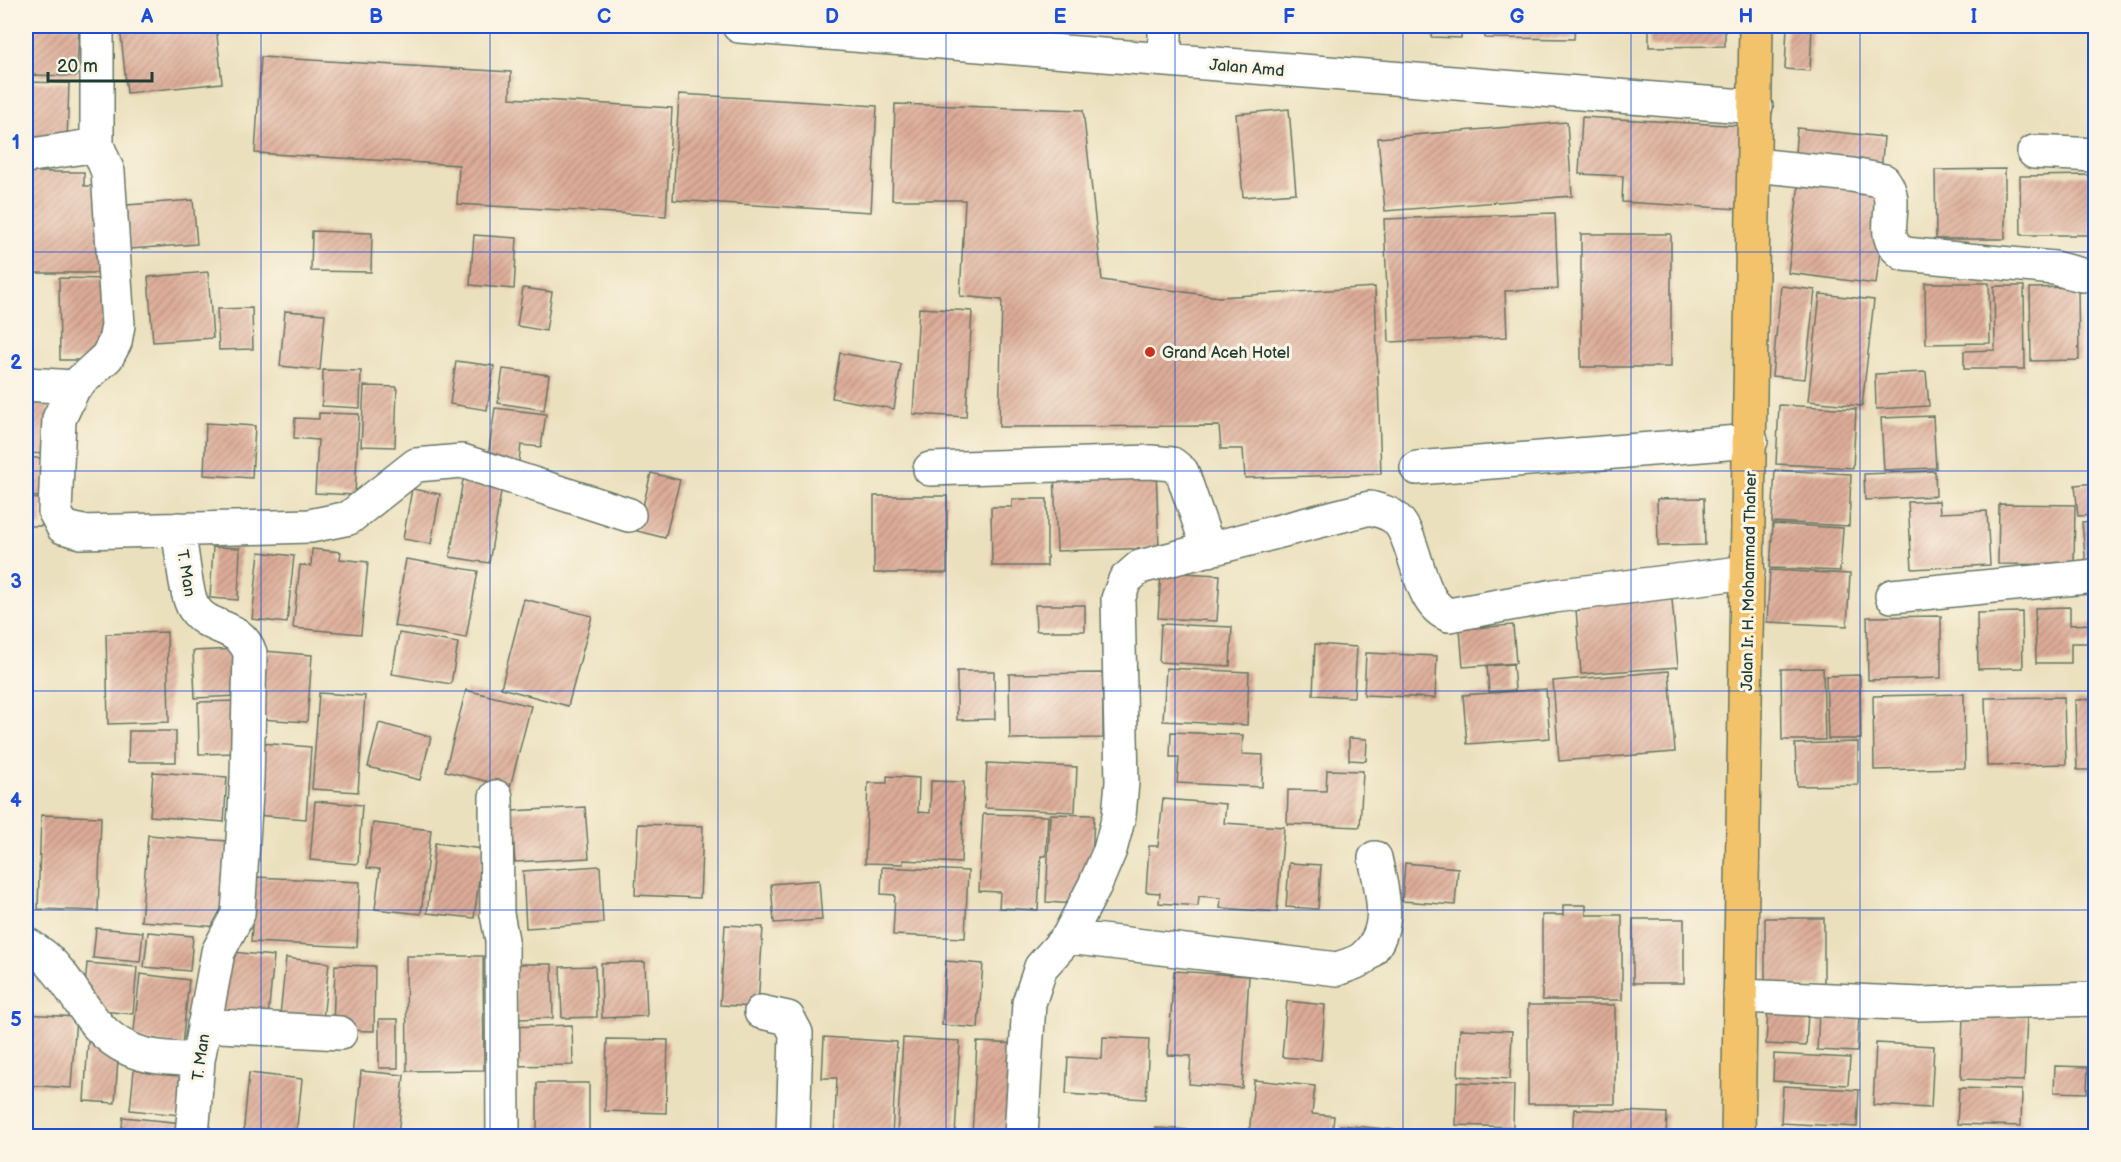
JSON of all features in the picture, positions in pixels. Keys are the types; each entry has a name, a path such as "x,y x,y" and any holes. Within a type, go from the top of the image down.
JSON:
{"main road":[{"name":"Jalan Ir. H. Mohammad Thaher","path":"1738,1137 1756,26"}],"street":[{"path":"26,156 97,145 97,26"},
{"name":"Jalan Amd","path":"739,26 1756,107"},
{"path":"1165,26 1165,60"},
{"name":"T. Man","path":"97,145 108,172 118,325 115,342 107,357 74,387 59,419 55,512 63,527 82,532 178,529 193,607 205,619 241,636 250,653 247,779 238,914 218,952 198,1060 192,1137"},
{"path":"2034,152 2096,155"},
{"path":"1755,165 1884,181 1892,196 1889,239 1895,248 1904,254 2054,268 2082,274"},
{"path":"26,384 74,387"},
{"path":"1417,468 1751,441"},
{"path":"178,529 310,526 334,523 350,518 416,465 462,461 629,515"},
{"path":"930,469 1151,462 1172,464 1182,472 1209,550"},
{"path":"1021,1137 1029,1003 1041,967 1068,938 1110,850 1119,816 1122,782 1118,599 1125,580 1140,567 1370,508 1385,512 1400,523 1434,607 1449,615 1554,596 1748,572"},
{"path":"1892,596 2096,576"},
{"path":"496,797 497,914 502,940 503,1137"},
{"path":"1068,938 1337,969 1362,959 1377,942 1386,915 1375,858"},
{"path":"26,944 45,957 89,1018 108,1036 129,1049 154,1056 198,1060"},
{"path":"1740,996 1920,1004 2096,999"},
{"path":"761,1012 788,1018 796,1033 793,1137"},
{"path":"204,1025 340,1033"}],"building":[{"path":"26,26 79,26 77,76 26,75"},
{"path":"120,26 216,26 222,83 127,93"},
{"path":"1432,26 1461,26 1461,38 1431,37"},
{"path":"1485,26 1575,26 1574,39 1485,38"},
{"path":"1649,26 1725,26 1725,46 1649,47"},
{"path":"1787,26 1812,26 1810,71 1785,69"},
{"path":"261,57 511,72 510,98 672,108 666,216 457,204 459,165 255,153"},
{"path":"26,82 69,83 67,142 26,141"},
{"path":"679,94 877,106 871,212 673,200"},
{"path":"895,104 1083,110 1102,280 1219,297 1375,287 1381,474 1245,478 1243,449 1221,449 1219,426 999,427 1002,300 960,296 965,200 892,200"},
{"path":"1289,109 1296,193 1243,197 1236,114"},
{"path":"1582,117 1744,126 1740,209 1622,202 1623,176 1579,174"},
{"path":"1567,122 1572,196 1385,211 1378,138"},
{"path":"1797,128 1884,137 1881,172 1794,164"},
{"path":"2005,169 2005,239 1936,239 1935,170"},
{"path":"28,172 84,172 84,186 105,186 105,273 28,273"},
{"path":"2091,175 2092,235 2021,235 2020,176"},
{"path":"1799,182 1887,192 1876,284 1788,273"},
{"path":"193,200 197,244 130,249 127,205"},
{"path":"1555,213 1558,289 1505,291 1507,337 1389,342 1384,219"},
{"path":"312,231 372,233 371,272 311,271"},
{"path":"1581,234 1671,234 1671,367 1581,367"},
{"path":"474,235 517,238 514,289 470,285"},
{"path":"208,272 213,338 153,342 148,277"},
{"path":"59,278 109,279 96,360 60,360"},
{"path":"1925,283 1989,283 1990,343 1926,344"},
{"path":"1781,286 1815,290 1805,379 1772,376"},
{"path":"1994,286 2024,286 2025,369 1964,369 1964,351 1995,350"},
{"path":"2078,287 2079,360 2031,361 2030,288"},
{"path":"523,288 552,292 546,331 517,326"},
{"path":"1820,294 1874,300 1862,406 1808,401"},
{"path":"252,308 253,349 219,350 217,309"},
{"path":"919,308 972,311 966,417 913,414"},
{"path":"285,311 325,314 320,370 280,366"},
{"path":"840,353 901,364 894,409 832,398"},
{"path":"456,361 494,366 487,410 450,404"},
{"path":"503,369 549,375 544,410 498,403"},
{"path":"323,370 361,371 360,408 322,406"},
{"path":"1926,372 1929,406 1876,409 1875,374"},
{"path":"364,386 397,387 395,447 361,446"},
{"path":"26,394 49,395 47,454 26,453"},
{"path":"1779,405 1856,409 1853,468 1776,464"},
{"path":"495,408 546,414 541,447 521,445 518,468 487,464"},
{"path":"319,413 359,414 355,495 315,493 318,440 294,438 295,418 319,419"},
{"path":"1933,416 1936,468 1884,470 1881,418"},
{"path":"206,423 255,426 252,478 204,475"},
{"path":"26,458 45,458 44,497 26,496"},
{"path":"1156,469 1159,548 1057,551 1054,472"},
{"path":"1775,470 1851,474 1849,526 1772,522"},
{"path":"1935,471 1936,496 1865,500 1864,474"},
{"path":"651,473 680,480 665,538 637,531"},
{"path":"464,474 503,480 489,563 450,557"},
{"path":"2096,483 2096,515 2078,516 2075,485"},
{"path":"412,489 440,494 431,544 403,539"},
{"path":"874,496 947,496 947,573 874,573"},
{"path":"26,498 42,499 42,526 26,526"},
{"path":"1704,498 1705,545 1658,546 1657,499"},
{"path":"1012,499 1047,499 1047,566 992,566 991,507 1012,507"},
{"path":"1939,501 1940,513 1987,511 1990,565 1912,569 1908,502"},
{"path":"1999,504 2075,505 2074,565 1998,564"},
{"path":"2096,521 2096,566 2086,567 2082,522"},
{"path":"1773,524 1843,528 1840,571 1770,568"},
{"path":"213,547 240,548 238,600 210,598"},
{"path":"312,549 341,552 340,559 368,562 361,634 293,628 300,565 311,566"},
{"path":"259,552 294,556 287,623 252,619"},
{"path":"406,559 478,571 466,638 394,626"},
{"path":"1770,570 1850,574 1847,626 1767,622"},
{"path":"1161,572 1220,575 1217,621 1158,618"},
{"path":"1671,588 1678,667 1581,674 1575,596"},
{"path":"524,599 592,616 568,706 501,688"},
{"path":"1035,605 1085,605 1085,631 1036,631"},
{"path":"2070,607 2070,625 2096,624 2096,643 2071,643 2071,663 2036,663 2035,608"},
{"path":"2022,612 2023,668 1978,669 1977,613"},
{"path":"1941,616 1941,678 1868,680 1867,617"},
{"path":"1161,624 1232,627 1230,666 1159,662"},
{"path":"1513,625 1516,663 1463,667 1460,629"},
{"path":"167,632 169,722 108,724 106,634"},
{"path":"399,633 458,643 451,684 392,674"},
{"path":"1315,644 1357,647 1354,697 1313,695"},
{"path":"236,649 238,696 195,698 193,651"},
{"path":"264,651 312,655 307,722 259,719"},
{"path":"1366,653 1437,656 1435,698 1364,695"},
{"path":"1513,664 1515,690 1489,692 1487,666"},
{"path":"1166,668 1249,672 1247,725 1163,721"},
{"path":"1823,668 1825,740 1782,740 1781,669"},
{"path":"957,671 994,671 995,719 957,720"},
{"path":"1669,671 1675,752 1559,761 1553,681"},
{"path":"1103,673 1103,738 1010,739 1009,674"},
{"path":"1860,675 1861,739 1828,739 1826,676"},
{"path":"1546,689 1550,738 1467,744 1463,695"},
{"path":"466,690 531,706 510,787 445,771"},
{"path":"319,693 365,696 358,792 312,789"},
{"path":"1964,694 1965,768 1874,770 1873,696"},
{"path":"2064,697 2066,764 1987,766 1985,698"},
{"path":"2096,699 2096,770 2077,770 2075,700"},
{"path":"237,701 238,753 199,754 198,702"},
{"path":"379,723 431,737 420,780 368,767"},
{"path":"129,731 176,731 176,762 128,762"},
{"path":"1171,732 1243,735 1242,754 1263,755 1262,787 1177,783 1179,757 1170,757"},
{"path":"1349,738 1367,739 1366,761 1349,760"},
{"path":"1858,742 1858,785 1797,786 1795,744"},
{"path":"260,743 311,747 306,819 255,815"},
{"path":"987,763 1077,767 1075,812 985,808"},
{"path":"1327,770 1363,771 1360,827 1287,824 1288,790 1326,791"},
{"path":"153,772 227,777 224,822 150,816"},
{"path":"887,776 919,778 918,812 930,813 931,781 964,782 961,863 903,860 903,864 865,863 868,783 887,783"},
{"path":"1163,799 1226,804 1224,823 1284,827 1277,912 1220,908 1221,898 1199,896 1198,906 1159,903 1160,893 1146,892 1149,846 1158,846"},
{"path":"315,801 362,805 358,864 310,860"},
{"path":"585,807 589,858 515,862 511,811"},
{"path":"983,814 1048,816 1046,856 1041,856 1038,910 999,908 1000,892 979,891"},
{"path":"1050,814 1094,815 1091,887 1076,904 1046,902"},
{"path":"41,815 101,817 98,911 38,909"},
{"path":"373,823 431,830 421,914 375,909 380,869 367,868"},
{"path":"638,824 703,826 700,898 635,895"},
{"path":"148,835 227,841 220,927 141,921"},
{"path":"435,843 483,849 474,918 427,913"},
{"path":"1289,863 1321,865 1318,909 1286,907"},
{"path":"1405,863 1458,868 1455,905 1402,901"},
{"path":"600,866 603,923 526,928 523,871"},
{"path":"882,867 968,871 965,938 893,935 895,895 881,894"},
{"path":"255,877 360,882 357,947 251,942"},
{"path":"819,880 822,920 774,923 771,884"},
{"path":"1563,905 1586,905 1586,915 1622,915 1622,1000 1542,1000 1542,915 1563,915"},
{"path":"1765,918 1824,918 1824,986 1765,987"},
{"path":"1633,919 1684,919 1684,983 1633,983"},
{"path":"725,925 763,927 758,1007 720,1005"},
{"path":"96,928 143,932 140,962 93,958"},
{"path":"148,932 193,936 190,971 144,967"},
{"path":"221,951 274,956 268,1017 215,1012"},
{"path":"26,956 31,956 29,1003 26,1003"},
{"path":"406,956 483,956 484,1070 407,1071"},
{"path":"286,958 329,963 323,1020 280,1015"},
{"path":"946,961 983,964 978,1028 942,1025"},
{"path":"645,962 647,1016 602,1018 601,963"},
{"path":"87,963 137,967 133,1014 90,1010 92,988 85,988"},
{"path":"515,964 552,964 553,1018 516,1019"},
{"path":"335,965 375,966 374,1031 333,1030"},
{"path":"595,966 597,1017 562,1018 560,967"},
{"path":"1174,971 1249,976 1242,1088 1189,1084 1191,1056 1168,1055"},
{"path":"140,974 189,980 182,1045 133,1040"},
{"path":"1287,1001 1325,1005 1321,1060 1282,1057"},
{"path":"1528,1005 1615,1005 1615,1104 1528,1104"},
{"path":"1768,1011 1808,1013 1806,1046 1766,1044"},
{"path":"1819,1013 1859,1015 1857,1052 1817,1050"},
{"path":"26,1014 76,1017 71,1088 26,1085"},
{"path":"1963,1015 2027,1017 2024,1081 1961,1079"},
{"path":"379,1019 398,1019 398,1068 379,1068"},
{"path":"572,1025 573,1065 508,1066 507,1027"},
{"path":"1460,1029 1512,1031 1510,1079 1458,1076"},
{"path":"824,1037 897,1042 892,1136 834,1136 837,1078 822,1078"},
{"path":"1103,1037 1149,1039 1146,1099 1066,1094 1068,1057 1102,1059"},
{"path":"903,1038 960,1041 955,1136 897,1136"},
{"path":"607,1039 668,1040 666,1113 605,1111"},
{"path":"88,1042 119,1044 115,1103 84,1101"},
{"path":"977,1042 1019,1044 1014,1136 972,1136"},
{"path":"1876,1043 1934,1046 1931,1108 1873,1105"},
{"path":"1774,1054 1850,1058 1848,1085 1773,1081"},
{"path":"135,1060 185,1065 180,1115 130,1110"},
{"path":"2055,1066 2088,1067 2087,1093 2054,1092"},
{"path":"361,1071 404,1075 398,1136 355,1136"},
{"path":"249,1073 302,1079 296,1136 243,1136"},
{"path":"1254,1080 1315,1086 1312,1114 1334,1116 1332,1136 1249,1136"},
{"path":"1457,1082 1514,1085 1513,1127 1456,1125"},
{"path":"537,1083 589,1083 589,1136 537,1136"},
{"path":"1783,1086 1859,1090 1857,1127 1781,1123"},
{"path":"1959,1088 2022,1090 2021,1126 1957,1124"},
{"path":"1574,1109 1667,1113 1666,1136 1572,1136"},
{"path":"123,1117 183,1123 182,1136 121,1136"},
{"path":"1340,1125 1421,1132 1421,1136 1339,1136"},
{"path":"1156,1128 1188,1130 1187,1136 1155,1136"},
{"path":"1770,1129 1848,1133 1848,1136 1769,1136"},
{"path":"1495,1131 1554,1134 1554,1136 1495,1136"}],"place":[{"name":"Grand Aceh Hotel","path":"1150,352"}]}
